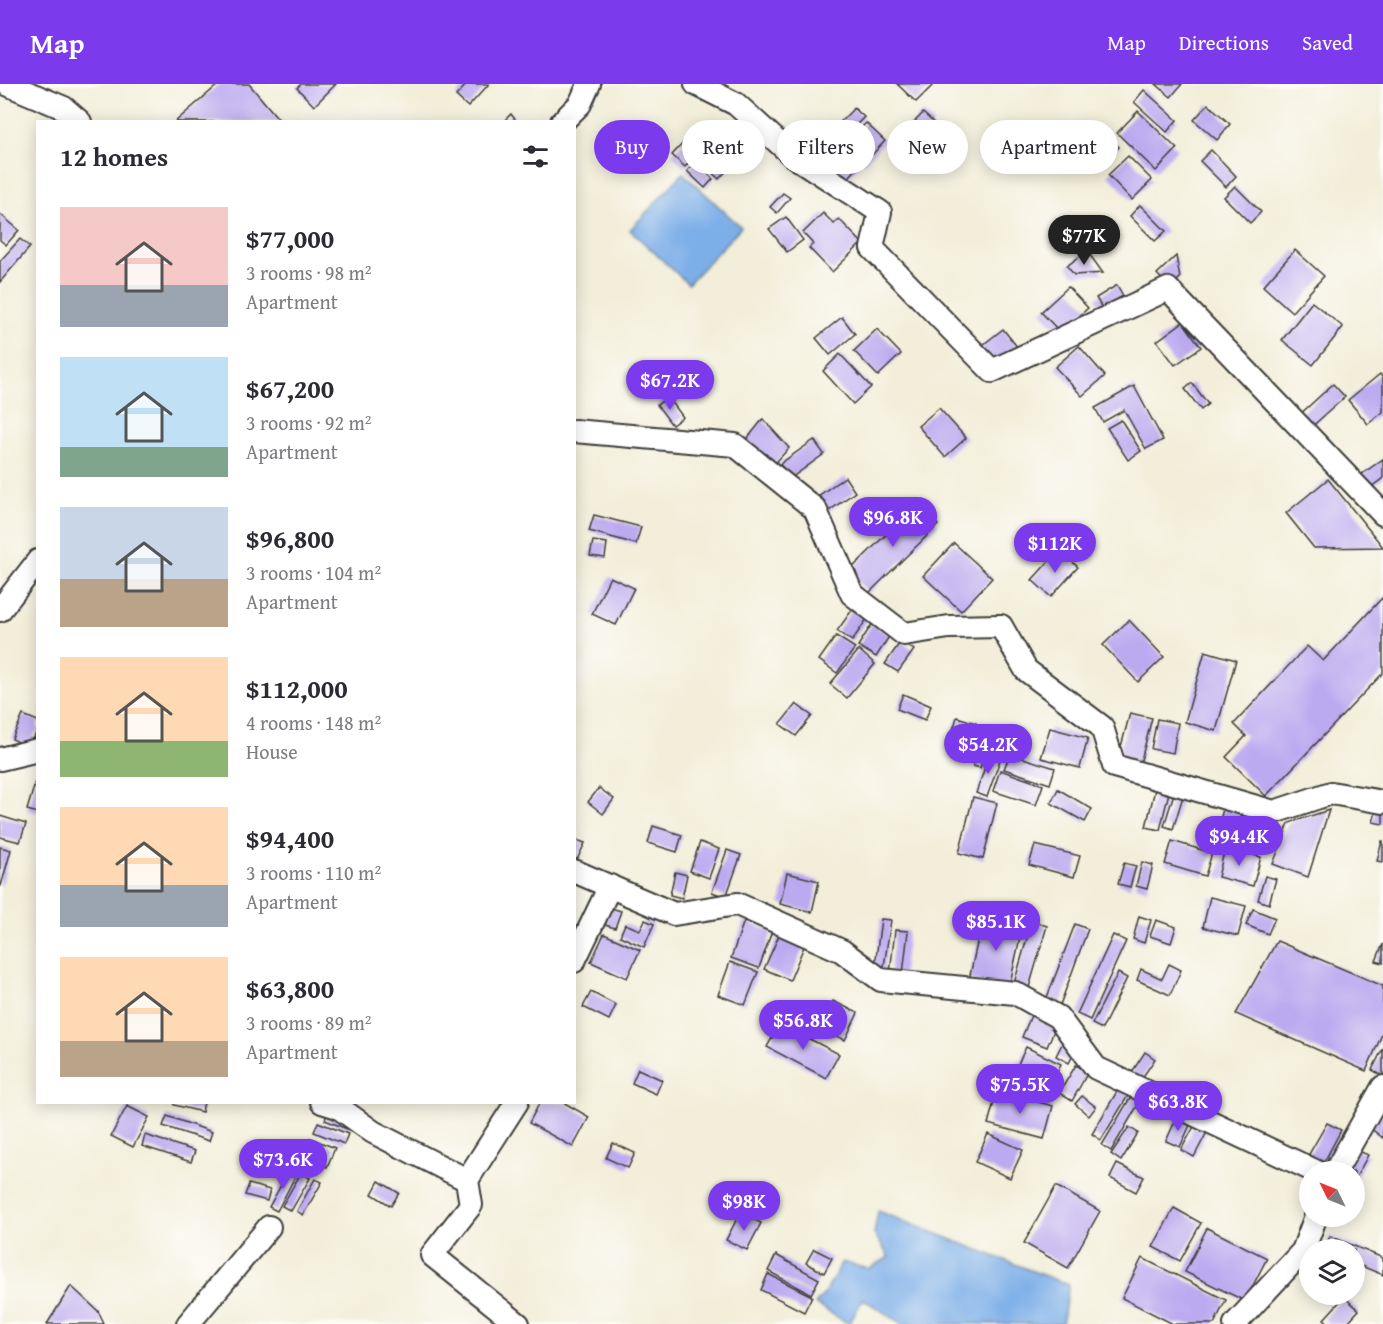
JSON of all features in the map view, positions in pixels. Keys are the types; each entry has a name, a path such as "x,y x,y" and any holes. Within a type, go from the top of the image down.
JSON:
{"street":[{"path":"7,84 64,108 78,120"},
{"path":"564,120 580,104 589,84"},
{"path":"696,84 736,104 792,155 880,212 872,248 992,371 1168,289 1383,514"},
{"path":"576,431 735,445 815,508 852,594 904,634 949,627 1001,626 1026,670 1102,727 1114,766 1274,812 1331,793 1383,802"},
{"path":"0,610 36,564"},
{"path":"0,759 36,750"},
{"path":"576,872 674,914 737,904 842,951 882,980 1015,993 1058,1017 1096,1068 1299,1164"},
{"path":"576,957 610,886"},
{"path":"1341,1161 1383,1087"},
{"path":"328,1104 338,1107 373,1132 467,1180"},
{"path":"515,1104 467,1180 471,1205 432,1256 518,1324"},
{"path":"188,1324 268,1227"},
{"path":"1235,1324 1303,1251 1312,1227"}],"water":[{"path":"682,174 741,227 688,284 630,230"},
{"path":"878,1211 1069,1285 1062,1324 902,1324 863,1299 849,1324 815,1304 825,1293 842,1262 869,1269 889,1257 874,1233"}],"building":[{"path":"219,84 249,84 279,120 177,120"},
{"path":"301,84 336,84 314,106 297,88"},
{"path":"467,84 489,84 468,107 456,96"},
{"path":"897,84 934,84 916,102"},
{"path":"1156,84 1182,84 1171,97"},
{"path":"1144,90 1177,120 1167,132 1134,102"},
{"path":"1208,104 1230,124 1217,140 1194,120"},
{"path":"854,108 864,117 861,120 842,120"},
{"path":"1138,111 1177,149 1156,171 1118,132"},
{"path":"923,113 931,120 916,120"},
{"path":"511,114 516,120 505,120"},
{"path":"875,132 885,141 875,151"},
{"path":"682,144 682,164 672,155"},
{"path":"1211,150 1236,176 1226,187 1200,161"},
{"path":"1128,156 1152,180 1132,200 1108,175 1118,174 1118,166"},
{"path":"690,174 707,174 713,179 705,188"},
{"path":"713,174 724,174 719,179"},
{"path":"830,174 852,174 842,185"},
{"path":"1235,186 1261,212 1250,223 1224,197"},
{"path":"783,193 790,198 777,213 770,207"},
{"path":"1140,205 1166,231 1155,241 1130,216"},
{"path":"823,213 834,224 839,219 862,243 832,272 809,248 813,244 803,233"},
{"path":"0,214 19,230 6,245 0,240"},
{"path":"786,217 803,240 787,252 769,229"},
{"path":"20,239 30,247 0,282 0,261"},
{"path":"1295,250 1324,276 1292,312 1263,286"},
{"path":"1087,251 1103,273 1074,275 1067,266"},
{"path":"1176,256 1180,278 1170,288 1157,274"},
{"path":"1117,285 1123,296 1102,308 1096,298"},
{"path":"1068,287 1088,308 1061,333 1041,312"},
{"path":"1312,302 1343,327 1313,365 1282,340"},
{"path":"842,317 855,334 830,355 816,338"},
{"path":"1183,322 1201,347 1175,365 1157,341"},
{"path":"877,329 901,354 878,376 854,351"},
{"path":"1003,329 1018,348 986,374 970,355"},
{"path":"1079,346 1105,376 1082,396 1055,367"},
{"path":"840,354 871,387 853,404 823,371"},
{"path":"1380,374 1383,378 1383,412 1368,424 1348,400"},
{"path":"1192,383 1208,404 1201,410 1185,389"},
{"path":"1333,384 1345,397 1308,430 1296,418"},
{"path":"1134,386 1163,440 1146,449 1124,410 1103,422 1095,408"},
{"path":"668,397 683,417 672,425 657,405"},
{"path":"939,408 966,438 945,457 918,426"},
{"path":"763,419 789,448 768,471 739,449"},
{"path":"1121,420 1141,451 1128,460 1107,428"},
{"path":"814,440 824,454 791,478 780,464"},
{"path":"1383,459 1383,478 1367,490 1358,477"},
{"path":"845,477 855,492 822,516 811,501"},
{"path":"1328,479 1383,547 1314,548 1286,513"},
{"path":"917,504 938,525 869,593 848,572"},
{"path":"594,515 641,527 636,544 589,531"},
{"path":"593,541 607,543 605,558 590,556"},
{"path":"954,543 992,578 961,611 923,576"},
{"path":"1059,550 1078,567 1051,597 1032,580"},
{"path":"610,577 634,588 616,625 592,614"},
{"path":"1383,597 1383,673 1266,796 1226,757 1246,736 1234,724 1307,646 1323,661"},
{"path":"852,610 867,619 852,641 837,631"},
{"path":"1129,620 1164,657 1138,682 1103,645"},
{"path":"872,624 890,635 876,657 858,646"},
{"path":"836,636 855,648 837,673 819,660"},
{"path":"901,641 914,650 898,672 885,664"},
{"path":"859,650 875,664 847,698 830,684"},
{"path":"1205,651 1236,660 1216,731 1185,722"},
{"path":"903,694 931,706 925,720 897,709"},
{"path":"796,704 812,716 796,736 780,724"},
{"path":"1130,713 1152,718 1140,764 1118,758"},
{"path":"23,715 36,720 36,733 29,747 12,739"},
{"path":"957,717 976,723 967,753 948,747"},
{"path":"1157,719 1178,723 1173,753 1151,749"},
{"path":"1050,728 1088,738 1080,768 1041,758"},
{"path":"984,730 992,733 980,768 973,766"},
{"path":"990,753 1001,757 987,797 976,793"},
{"path":"1010,754 1055,768 1050,784 1004,769"},
{"path":"1000,770 1043,785 1036,805 993,791"},
{"path":"36,780 36,812 27,810"},
{"path":"1156,785 1170,788 1160,830 1146,827"},
{"path":"599,788 614,799 603,814 588,802"},
{"path":"1058,789 1092,809 1085,822 1051,803"},
{"path":"1175,790 1184,793 1173,829 1164,826"},
{"path":"973,797 997,803 983,859 959,853"},
{"path":"1224,805 1254,813 1247,839 1217,832"},
{"path":"1377,808 1383,809 1383,824 1373,822"},
{"path":"1329,810 1308,877 1273,864 1289,823"},
{"path":"0,816 26,824 20,842 0,837"},
{"path":"653,826 682,835 677,852 648,843"},
{"path":"576,840 585,843 576,862"},
{"path":"1172,841 1212,853 1205,876 1165,864"},
{"path":"1383,841 1383,862 1377,861"},
{"path":"700,842 719,849 709,878 690,871"},
{"path":"1035,845 1080,856 1074,877 1029,865"},
{"path":"0,847 11,850 1,886 0,886"},
{"path":"1225,848 1261,857 1253,886 1218,877"},
{"path":"727,850 741,855 726,897 712,892"},
{"path":"1142,862 1153,865 1147,889 1136,886"},
{"path":"1124,863 1136,866 1130,887 1118,884"},
{"path":"675,872 687,875 682,898 670,895"},
{"path":"787,873 819,881 812,912 780,904"},
{"path":"1265,876 1276,879 1269,904 1258,900"},
{"path":"1210,897 1246,906 1238,936 1203,927"},
{"path":"611,908 621,911 615,928 605,925"},
{"path":"1253,909 1275,918 1268,934 1246,925"},
{"path":"983,916 1023,924 1009,988 969,980"},
{"path":"1139,916 1151,920 1144,943 1133,939"},
{"path":"881,919 891,920 883,973 875,966"},
{"path":"645,920 654,924 644,947 620,936 625,924 640,930"},
{"path":"1156,920 1176,927 1171,943 1150,936"},
{"path":"744,921 772,931 759,968 731,958"},
{"path":"1032,921 1047,926 1028,991 1013,987"},
{"path":"1075,924 1088,929 1060,1005 1046,1000"},
{"path":"895,930 908,931 903,974 890,973"},
{"path":"780,933 805,944 790,980 764,969"},
{"path":"604,934 640,950 627,978 591,962"},
{"path":"1113,935 1126,941 1090,1020 1077,1014"},
{"path":"1277,941 1383,986 1383,1032 1366,1071 1236,1014"},
{"path":"1383,944 1383,963 1376,961"},
{"path":"730,962 758,972 745,1005 718,995"},
{"path":"1169,964 1181,970 1170,995 1137,980 1141,969 1162,979"},
{"path":"1118,973 1127,978 1102,1029 1092,1024"},
{"path":"591,992 616,1005 609,1020 583,1007"},
{"path":"833,1001 858,1013 845,1040 819,1028"},
{"path":"1032,1013 1057,1023 1047,1047 1022,1037"},
{"path":"780,1024 839,1054 826,1078 767,1047"},
{"path":"1064,1040 1077,1047 1069,1063 1056,1056"},
{"path":"1026,1047 1061,1064 1048,1091 1013,1075"},
{"path":"1383,1048 1383,1076 1372,1070"},
{"path":"1145,1052 1155,1059 1140,1081 1130,1075"},
{"path":"1076,1065 1088,1072 1072,1101 1059,1093"},
{"path":"638,1069 662,1080 656,1094 632,1083"},
{"path":"1119,1088 1129,1094 1101,1140 1092,1134"},
{"path":"997,1091 1053,1106 1044,1139 988,1124"},
{"path":"1133,1093 1142,1098 1111,1151 1102,1145"},
{"path":"1082,1096 1096,1107 1089,1116 1075,1104"},
{"path":"174,1104 204,1104 202,1112"},
{"path":"539,1104 566,1104 589,1117 573,1147 529,1123"},
{"path":"127,1106 149,1117 133,1147 111,1136"},
{"path":"1383,1112 1383,1138 1370,1128"},
{"path":"327,1114 350,1123 347,1129 325,1120"},
{"path":"167,1116 212,1132 209,1141 163,1126"},
{"path":"1177,1117 1191,1123 1180,1147 1166,1141"},
{"path":"318,1122 348,1134 344,1144 314,1132"},
{"path":"1327,1123 1341,1130 1325,1161 1317,1161 1308,1156"},
{"path":"1195,1125 1207,1132 1194,1157 1181,1150"},
{"path":"1129,1127 1138,1133 1121,1161 1111,1154"},
{"path":"988,1134 1023,1150 1010,1178 975,1162"},
{"path":"145,1135 195,1151 191,1162 142,1146"},
{"path":"310,1138 335,1148 327,1167 302,1158"},
{"path":"613,1143 635,1153 628,1168 606,1158"},
{"path":"1357,1150 1368,1155 1365,1161 1352,1161"},
{"path":"1117,1164 1144,1177 1136,1192 1110,1178"},
{"path":"290,1169 297,1173 277,1211 269,1207"},
{"path":"301,1173 310,1178 291,1211 282,1206"},
{"path":"315,1179 322,1182 303,1215 297,1211"},
{"path":"379,1181 399,1193 391,1206 372,1194"},
{"path":"249,1184 270,1190 267,1201 245,1195"},
{"path":"1056,1186 1100,1211 1068,1268 1024,1243"},
{"path":"1174,1208 1201,1223 1180,1261 1153,1247"},
{"path":"740,1213 761,1223 747,1250 726,1240"},
{"path":"1207,1228 1267,1258 1245,1301 1185,1272"},
{"path":"814,1249 832,1258 824,1273 806,1263"},
{"path":"1365,1251 1383,1258 1383,1275 1365,1268"},
{"path":"776,1255 819,1279 811,1294 768,1271"},
{"path":"1142,1258 1226,1300 1214,1324 1173,1324 1122,1298"},
{"path":"768,1274 812,1296 804,1312 761,1290"},
{"path":"71,1286 98,1311 104,1324 47,1324"},
{"path":"1337,1305 1353,1305 1359,1310 1346,1324 1330,1324 1324,1319"}]}
